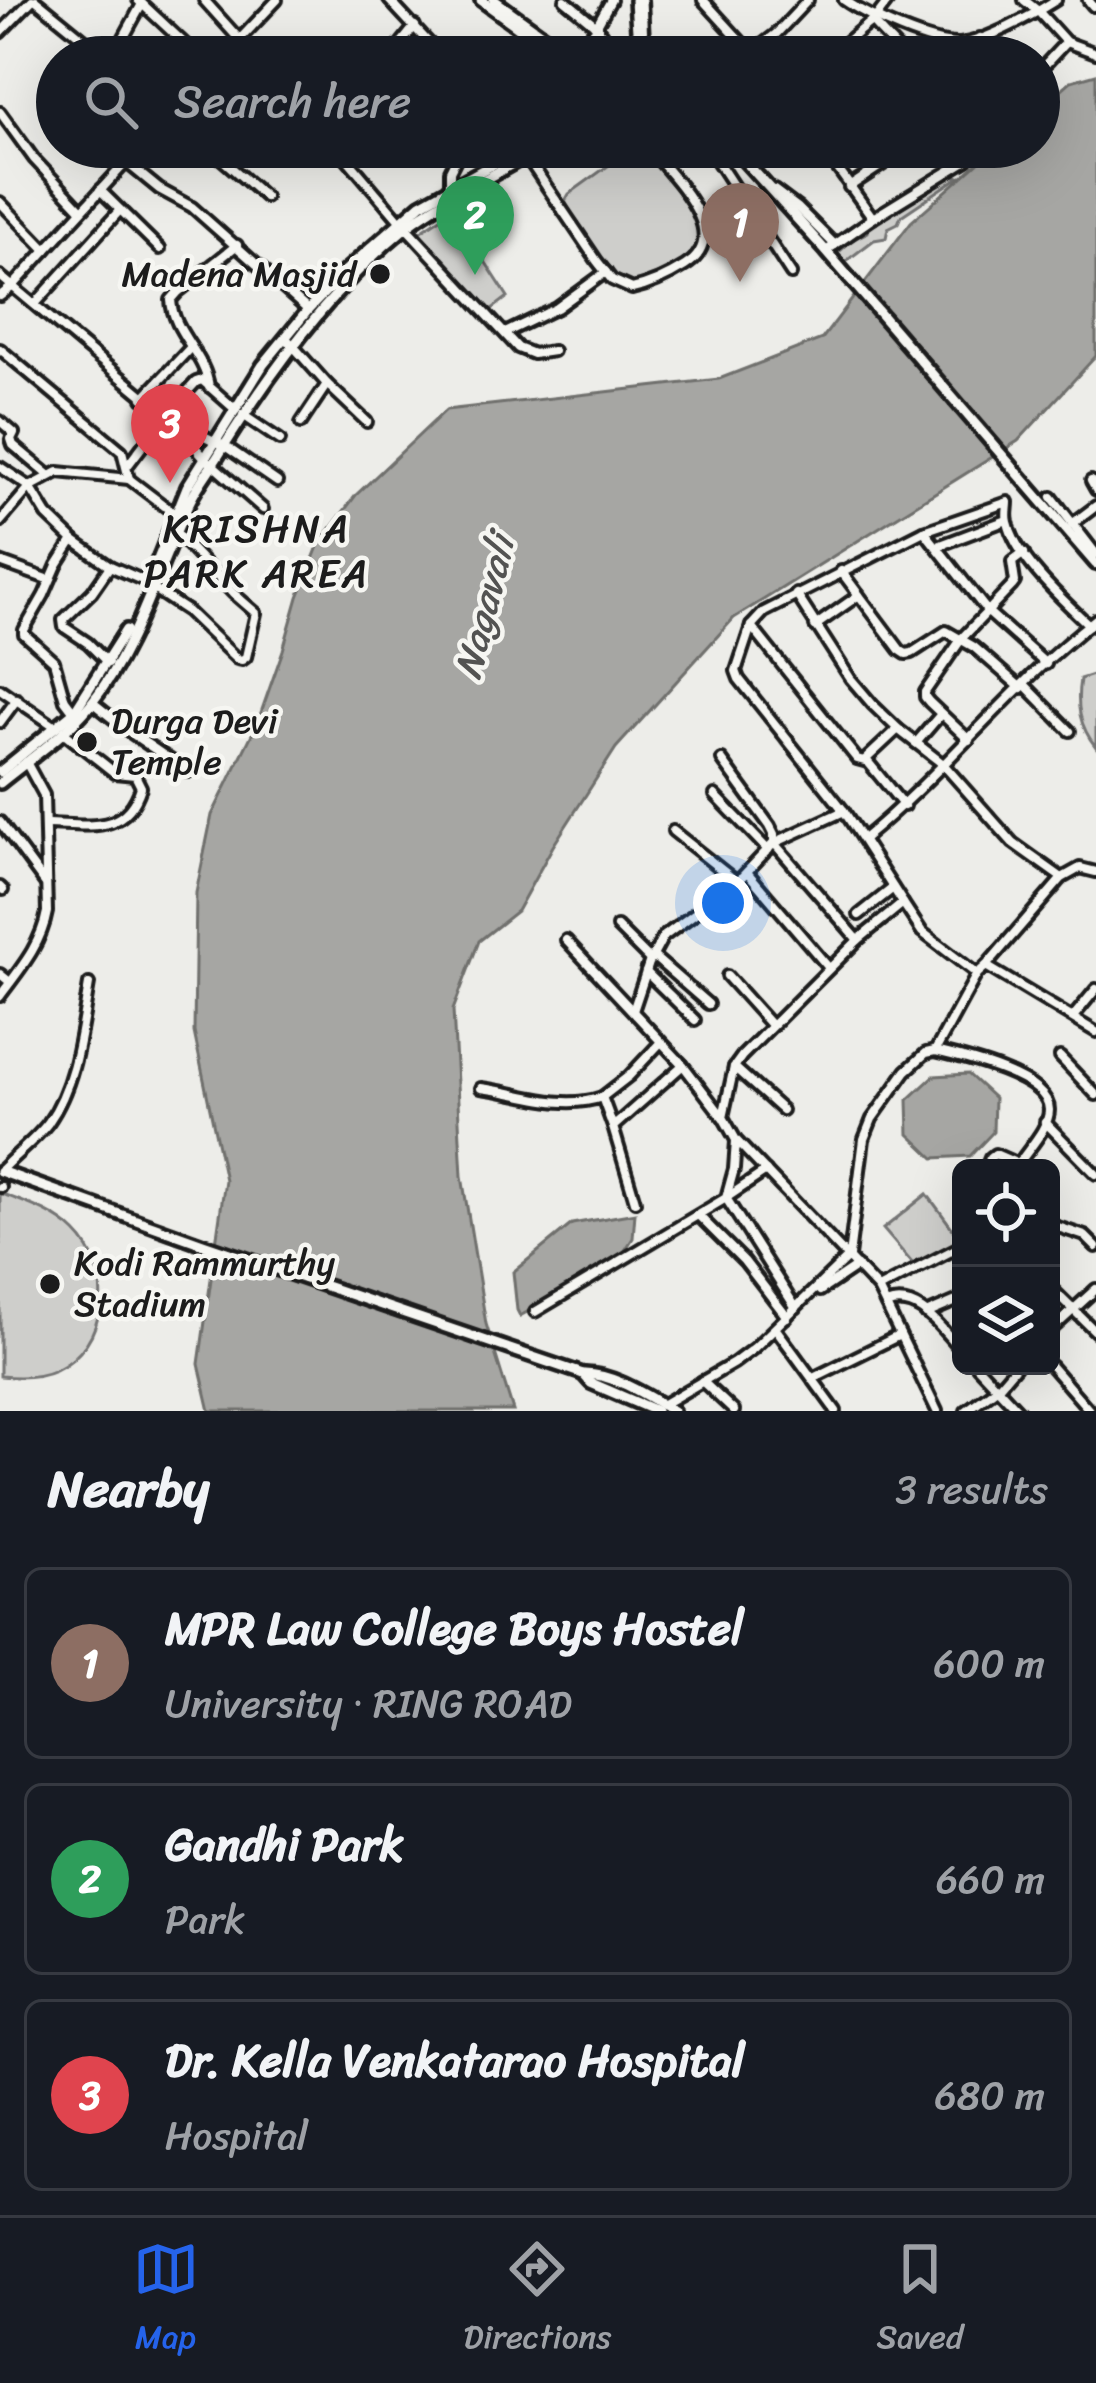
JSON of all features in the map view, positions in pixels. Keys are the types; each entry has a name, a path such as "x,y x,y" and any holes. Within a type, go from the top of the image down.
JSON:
{"main road":[{"path":"481,0 536,36"},
{"path":"494,0 540,36"},
{"path":"638,0 642,36"},
{"path":"0,783 92,702 115,667 209,461 308,310 345,271 450,186 486,168"},
{"path":"290,343 403,224 495,168"},
{"path":"751,168 830,248 834,262 1048,501 1096,564"},
{"path":"0,772 60,730 108,663 151,585 187,487 209,461"},
{"path":"0,1171 584,1374 593,1373 663,1409"}],"street":[{"path":"0,33 34,0 82,36"},
{"path":"204,0 236,36"},
{"path":"244,36 277,0"},
{"path":"389,0 424,36"},
{"path":"565,0 604,36"},
{"path":"589,36 611,0"},
{"path":"703,0 734,36"},
{"path":"774,36 808,0"},
{"path":"844,0 873,19 925,36"},
{"path":"853,36 889,0"},
{"path":"1024,0 1066,42 1096,53"},
{"path":"984,36 1056,0"},
{"path":"121,36 140,2 176,36"},
{"path":"873,19 887,36"},
{"path":"407,36 415,26"},
{"path":"1060,48 1066,42"},
{"path":"1,114 36,161"},
{"path":"42,168 82,210"},
{"path":"0,296 120,168"},
{"path":"134,168 192,207 308,310"},
{"path":"232,168 265,196"},
{"path":"355,168 505,334 526,353 553,351"},
{"path":"450,186 452,168"},
{"path":"535,168 612,280 632,289 694,260 706,241 705,228 694,209 664,168"},
{"path":"722,168 791,274"},
{"path":"836,168 873,218"},
{"path":"849,187 878,168"},
{"path":"830,248 954,168"},
{"path":"100,190 160,249"},
{"path":"0,202 46,250"},
{"path":"35,304 120,210"},
{"path":"209,387 207,370 174,315 171,300 237,245"},
{"path":"505,334 567,302 606,272"},
{"path":"0,276 168,417 262,509"},
{"path":"290,343 367,422"},
{"path":"143,398 191,347"},
{"path":"0,349 122,451 129,479"},
{"path":"127,466 202,380 280,440"},
{"path":"302,423 327,384"},
{"path":"168,417 277,482"},
{"path":"0,421 14,433 11,442 49,475"},
{"path":"0,467 30,487 47,515 73,540 110,566 151,585 187,611 237,659 246,658 256,613 176,533"},
{"path":"0,522 30,487 58,472 129,479 175,514"},
{"path":"1048,501 1096,554"},
{"path":"863,839 904,806 1092,622 1055,595 1024,553 1006,520 1008,502 923,531 764,612 751,626 736,665 739,679 844,811 922,932 976,974"},
{"path":"1072,524 1096,506"},
{"path":"938,546 1006,520"},
{"path":"923,531 988,612 1046,664"},
{"path":"73,540 24,634 54,661 64,700 74,712"},
{"path":"969,740 925,697 926,692 962,638 1015,582 1012,562 1024,553"},
{"path":"0,562 50,580"},
{"path":"108,663 64,627 63,620 110,566"},
{"path":"841,571 900,650 912,653 946,631 962,638 1070,731"},
{"path":"796,594 850,678 898,730 944,764 1013,843 1063,878"},
{"path":"815,626 859,596"},
{"path":"751,626 857,759 866,760 904,806"},
{"path":"0,689 115,772 135,775 141,787 133,805 109,825 47,824"},
{"path":"0,722 17,699"},
{"path":"92,702 188,772"},
{"path":"916,742 941,714"},
{"path":"866,760 898,730"},
{"path":"722,760 770,826 771,846"},
{"path":"0,996 35,949 47,912 44,795 26,762"},
{"path":"715,795 771,846 858,940"},
{"path":"633,1011 663,937 737,882 771,846 844,811"},
{"path":"0,822 45,883"},
{"path":"673,831 737,882"},
{"path":"935,1051 976,974 1063,878 1080,868 1096,872"},
{"path":"747,872 829,968"},
{"path":"860,915 893,888"},
{"path":"723,1118 734,1067 770,1025 902,903"},
{"path":"617,927 708,1004"},
{"path":"566,940 683,1066 736,1140 878,1289 937,1411"},
{"path":"986,966 1096,1032"},
{"path":"646,972 695,1020"},
{"path":"0,974 10,982"},
{"path":"727,976 770,1025"},
{"path":"0,1171 47,1124 61,1099 76,1055 89,985"},
{"path":"1073,1017 1096,989"},
{"path":"481,1088 556,1103 586,1103 629,1076 660,1043"},
{"path":"663,1409 776,1330 849,1256 864,1139 872,1119 906,1071 926,1053 935,1051 1013,1075 1047,1101 1046,1123 1022,1159"},
{"path":"1060,1057 1096,1095"},
{"path":"613,1127 683,1066"},
{"path":"734,1067 782,1110"},
{"path":"602,1097 635,1201"},
{"path":"1046,1123 1096,1174"},
{"path":"726,1198 736,1140"},
{"path":"535,1312 766,1171"},
{"path":"726,1198 800,1305"},
{"path":"699,1216 744,1262 787,1317"},
{"path":"1060,1228 1084,1236 1096,1247"},
{"path":"878,1289 952,1251"},
{"path":"800,1305 857,1266"},
{"path":"1060,1321 1096,1289"},
{"path":"1060,1296 1096,1332"},
{"path":"886,1305 902,1300 926,1314 952,1341"},
{"path":"926,1314 952,1303"},
{"path":"776,1330 836,1411"},
{"path":"813,1378 900,1335"},
{"path":"986,1375 1019,1411"},
{"path":"966,1411 1008,1375"},
{"path":"1059,1375 1090,1411"},
{"path":"702,1381 734,1411"}],"shaded area":[{"path":"605,168 658,168 690,209 696,223 697,252 668,270 627,285 609,270 576,223 565,201"},
{"path":"951,174 959,177 901,216 888,228 886,238 874,240 845,262 837,254 868,232 869,226"},
{"path":"445,215 462,237 487,221 500,238 479,252 508,297 491,310 418,233"},
{"path":"1096,677 1096,747 1082,723 1079,706 1080,679"},
{"name":"Kodi Rammurthy Stadium","path":"0,1193 67,1225 88,1248 96,1266 100,1306 87,1343 73,1358 43,1375 0,1376"},
{"path":"927,1194 952,1228 952,1254 919,1271 883,1229"}],"water":[{"name":"Nagavali","path":"1096,74 1096,356 1018,441 734,618 616,748 517,911 479,941 453,1010 462,1176 486,1324 513,1411 210,1411 199,1364 225,1180 194,1032 196,893 212,815 257,724 319,544 356,495 446,410 719,379 822,339 911,222 972,168 1060,168 1060,91 1071,81"},
{"path":"968,1074 994,1098 993,1132 970,1156 934,1158 909,1134 908,1100 934,1076"},
{"path":"635,1213 633,1238 618,1261 520,1316 513,1272 572,1224"}],"place":[{"name":"Madena Masjid","path":"380,274"},
{"name":"Gandhi Park","path":"475,275"},
{"name":"MPR Law College Boys Hostel","path":"740,282"},
{"name":"Dr. Kella Venkatarao Hospital","path":"170,483"},
{"name":"Durga Devi Temple","path":"87,742"},
{"name":"Kodi Rammurthy Stadium","path":"50,1284"}],"district":[{"name":"KRISHNA PARK AREA","path":"257,550"}]}
